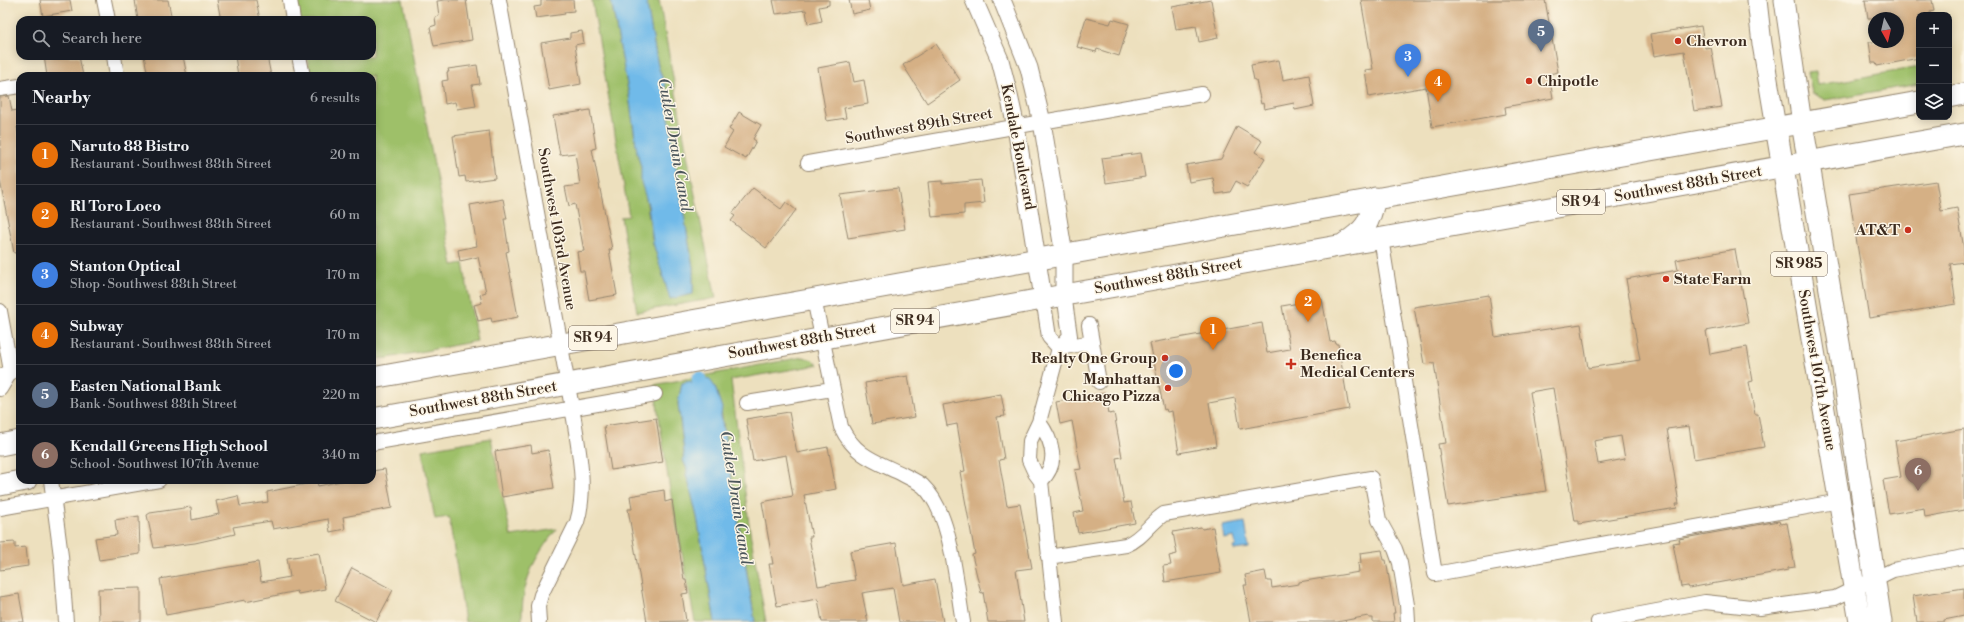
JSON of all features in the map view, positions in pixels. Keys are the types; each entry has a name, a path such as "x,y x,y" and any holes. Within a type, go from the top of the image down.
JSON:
{"main road":[{"name":"Southwest 107th Avenue","path":"1758,0 1762,44 1782,167 1860,622"},
{"name":"Southwest 107th Avenue","path":"1784,0 1802,123 1810,162 1854,438 1881,622"},
{"path":"1952,96 1964,94"},
{"name":"SR 94","path":"376,377 1916,103"},
{"name":"Southwest 88th Street","path":"376,418 1964,134"},
{"path":"1344,244 1363,231 1371,216 1375,198"},
{"path":"0,445 16,442"},
{"path":"0,485 16,482"}],"street":[{"path":"104,0 107,16"},
{"path":"290,0 292,16"},
{"name":"Southwest 103rd Avenue","path":"499,0 572,407 580,461 580,512 571,537 541,595 538,606 539,622"},
{"name":"Kendale Boulevard","path":"974,0 1000,60 1016,127 1043,298"},
{"name":"Kendale Boulevard","path":"1002,0 1029,68 1042,122 1064,255 1064,294"},
{"path":"115,60 116,72"},
{"path":"301,60 302,72"},
{"path":"0,89 16,87"},
{"name":"Southwest 89th Street","path":"808,163 1202,94"},
{"path":"1381,238 1435,574 1840,501"},
{"path":"1056,622 1041,481 1031,467 1029,450 1030,441 1039,422 1059,348 1070,336 1064,294"},
{"path":"1043,298 1049,336 1059,348"},
{"path":"814,299 821,338 841,427 854,447 863,456 923,486 935,503 947,530 963,622"},
{"path":"0,311 5,374 0,389"},
{"path":"1089,324 1099,382"},
{"path":"1059,348 1092,342"},
{"path":"747,403 832,389"},
{"name":"Southwest 88th Street","path":"376,442 572,407 655,394"},
{"path":"1039,422 1049,435 1053,454 1049,471 1041,481"},
{"path":"1048,557 1126,545 1136,541 1158,518 1164,514 1371,478 1379,520 1391,539 1400,563 1407,605 1408,622"},
{"path":"52,484 61,556 66,622"},
{"path":"0,508 136,484"},
{"path":"1598,622 1704,602 1754,608 1789,605 1835,598 1855,590 1893,570 1964,557"}],"green space":[{"path":"297,0 403,0 453,265 463,263 477,341 376,359 376,72 309,72 308,60 376,60 376,16 299,16"},
{"path":"592,0 611,0 629,95 637,152 641,167 653,243 670,298 693,294 693,267 674,157 665,85 658,66 646,0 659,0 690,170 716,298 637,312 621,217 629,216"},
{"path":"1916,68 1916,85 1825,100 1812,93 1808,73 1816,72 1818,85"},
{"path":"803,357 813,360 818,365 731,380 750,532 766,622 755,622 720,404 715,387 700,380 700,382 682,383 678,403 684,452 683,458 687,469 686,477 688,479 697,517 715,622 695,622 669,484 654,385"},
{"path":"491,438 511,536 557,529 541,550 530,572 526,584 522,608 522,622 465,622 449,517 435,519 422,450"}],"water":[{"path":"611,0 646,0 658,66 665,85 674,157 693,267 693,294 670,299 653,243 648,205 641,182 641,167 637,152 629,95"},
{"path":"709,378 715,387 722,408 721,416 755,622 715,622 697,517 686,477 687,469 683,460 684,452 678,403 682,383 691,381 692,384"},
{"path":"1245,522 1249,548 1234,550 1233,547 1236,546 1234,537 1224,539 1222,526"}],"building":[{"path":"40,0 70,0 72,11 43,16"},
{"path":"135,0 168,0 171,16 137,16"},
{"path":"217,0 256,0 259,16 220,16"},
{"path":"466,0 472,40 434,46 430,27 436,25 435,17 439,16 437,1"},
{"path":"541,0 573,0 574,11 564,12 565,14 536,18 534,7 541,6"},
{"path":"773,0 829,0 829,5 819,7 822,21 808,24 806,10 776,14"},
{"path":"849,0 868,0 870,10 852,14"},
{"path":"1211,0 1218,38 1199,42 1196,26 1176,29 1172,7"},
{"path":"1361,0 1545,0 1558,72 1549,74 1553,98 1505,107 1506,114 1432,127 1426,87 1369,97 1365,70 1373,69"},
{"path":"1865,0 1932,0 1934,11 1916,12 1916,59 1877,66 1876,63 1872,63 1870,48 1904,48 1904,12 1868,12 1868,18"},
{"path":"1086,18 1110,24 1112,19 1129,24 1119,56 1097,49 1096,52 1077,47"},
{"path":"1701,26 1705,48 1711,47 1722,107 1694,111 1684,51 1654,56 1650,34"},
{"path":"582,31 584,43 575,45 581,84 549,90 541,43 570,38 570,33"},
{"path":"936,44 960,80 927,103 903,65"},
{"path":"45,60 80,60 82,72 46,72"},
{"path":"145,60 184,60 186,72 147,72"},
{"path":"236,60 268,60 270,72 237,72"},
{"path":"1279,60 1283,80 1309,75 1314,106 1295,110 1294,103 1264,109 1263,103 1261,104 1251,65"},
{"path":"850,62 854,82 864,80 868,104 844,108 846,118 827,121 818,68"},
{"path":"477,65 480,84 472,85 476,106 457,109 455,102 445,104 442,81 448,80 448,69"},
{"path":"9,96 12,111 16,110 16,253 14,253 0,180 0,97"},
{"path":"590,110 596,148 592,149 612,249 609,250 617,295 589,300 584,271 580,271 577,252 584,251 575,204 569,206 565,187 580,185 575,153 560,155 553,116"},
{"path":"739,112 761,125 753,139 756,141 746,159 724,147 733,132 729,129"},
{"path":"1237,126 1262,141 1255,152 1265,158 1247,187 1236,181 1230,192 1216,194 1213,178 1189,182 1186,165 1221,159"},
{"path":"489,131 495,178 466,182 465,176 459,177 453,136"},
{"path":"1141,153 1145,177 1106,183 1102,158"},
{"path":"981,180 984,203 964,205 964,214 932,217 928,182 942,181 942,184"},
{"name":"AT&T","path":"1936,181 1941,211 1957,208 1964,249 1964,262 1950,264 1956,304 1869,318 1849,194"},
{"path":"753,188 781,209 786,202 796,210 766,248 731,221 735,216 732,214"},
{"path":"898,188 905,229 848,238 840,195"},
{"path":"503,199 507,219 504,219 509,251 506,252 518,317 492,322 491,318 478,321 474,305 482,303 480,294 486,292 478,257 460,261 458,250 477,246 470,205"},
{"path":"1735,249 1748,323 1706,331 1710,354 1747,347 1753,381 1749,382 1755,414 1758,414 1764,447 1694,459 1689,426 1667,429 1679,504 1676,504 1677,508 1579,524 1579,521 1575,521 1553,388 1530,392 1546,491 1448,506 1438,444 1446,443 1434,363 1424,364 1414,307 1489,295 1495,337 1581,324 1588,368 1640,360 1626,279 1678,270 1676,260","holes":["1621,436 1625,459 1598,464 1594,441"]},
{"path":"1322,299 1330,342 1335,341 1336,344 1338,344 1349,409 1240,429 1235,398 1209,403 1216,446 1179,453 1172,411 1167,412 1166,409 1164,410 1150,343 1262,323 1267,353 1290,349 1282,306"},
{"path":"908,376 915,417 872,424 865,383"},
{"path":"1106,393 1109,414 1114,413 1122,457 1116,458 1124,503 1131,502 1135,523 1078,533 1074,513 1083,511 1075,470 1081,469 1072,421 1060,424 1056,402"},
{"path":"1001,394 1005,416 997,417 1004,459 999,460 1007,506 1020,504 1032,568 1016,570 1024,622 988,622 983,592 981,593 972,555 975,554 960,472 965,471 957,424 947,426 943,405"},
{"path":"789,412 797,453 828,447 836,489 804,495 812,537 809,537 818,586 855,580 850,551 896,543 903,585 935,579 943,622 899,622 893,588 862,593 868,622 822,622 818,599 777,606 769,564 773,564 762,502 793,496 786,455 753,461 746,419"},
{"path":"656,418 663,462 611,470 604,426"},
{"path":"1964,429 1964,510 1925,517 1924,508 1889,514 1883,480 1901,477 1895,441"},
{"path":"531,445 532,453 548,450 554,488 502,497 495,451"},
{"path":"385,469 392,508 343,517 345,529 330,532 328,519 273,529 271,521 233,527 235,534 195,543 154,548 147,515 150,513 191,507 192,520 219,514 216,501 238,496 240,506 268,502 267,492 307,484 318,484 318,486 327,484 376,484 376,470"},
{"path":"664,490 665,502 672,500 684,580 686,580 688,593 682,594 686,621 647,622 628,509 632,509 630,496"},
{"path":"139,516 140,554 99,560 95,538 117,535 115,520"},
{"path":"1779,521 1780,524 1787,523 1795,567 1788,568 1788,570 1689,588 1688,586 1681,587 1673,543 1680,542 1679,539"},
{"path":"1201,527 1202,529 1213,527 1221,573 1165,582 1163,566 1171,565 1169,556 1177,554 1173,532"},
{"path":"15,542 15,548 26,547 28,566 0,570 0,543"},
{"path":"1382,550 1384,560 1386,560 1395,613 1393,613 1394,622 1373,622 1373,618 1369,618 1368,616 1337,622 1251,622 1244,585 1247,585 1245,575 1265,571 1267,581 1271,581 1272,588 1299,584 1299,582 1359,572 1358,563 1361,563 1360,553"},
{"path":"319,553 325,589 298,594 297,591 245,602 245,600 166,615 160,579 258,562 261,582 290,577 287,558"},
{"path":"352,568 393,590 376,622 335,601"},
{"path":"141,588 141,622 99,622 98,589"},
{"path":"1964,588 1964,616 1944,620 1944,622 1917,622 1913,596"},
{"path":"19,594 24,622 0,622 0,597"}],"waterway":[{"name":"Cutler Drain Canal","path":"699,379 702,402"}],"place":[{"name":"Chevron","path":"1678,41"},
{"name":"Easten National Bank","path":"1541,52"},
{"name":"Stanton Optical","path":"1408,77"},
{"name":"Chipotle","path":"1529,81"},
{"name":"Subway","path":"1438,102"},
{"name":"AT&T","path":"1908,230"},
{"name":"State Farm","path":"1666,279"},
{"name":"Rl Toro Loco","path":"1308,322"},
{"name":"Naruto 88 Bistro","path":"1213,350"},
{"name":"Realty One Group","path":"1165,358"},
{"name":"Benefica Medical Centers","path":"1291,364"},
{"name":"Manhattan Chicago Pizza","path":"1168,388"},
{"name":"Kendall Greens High School","path":"1918,491"}]}
